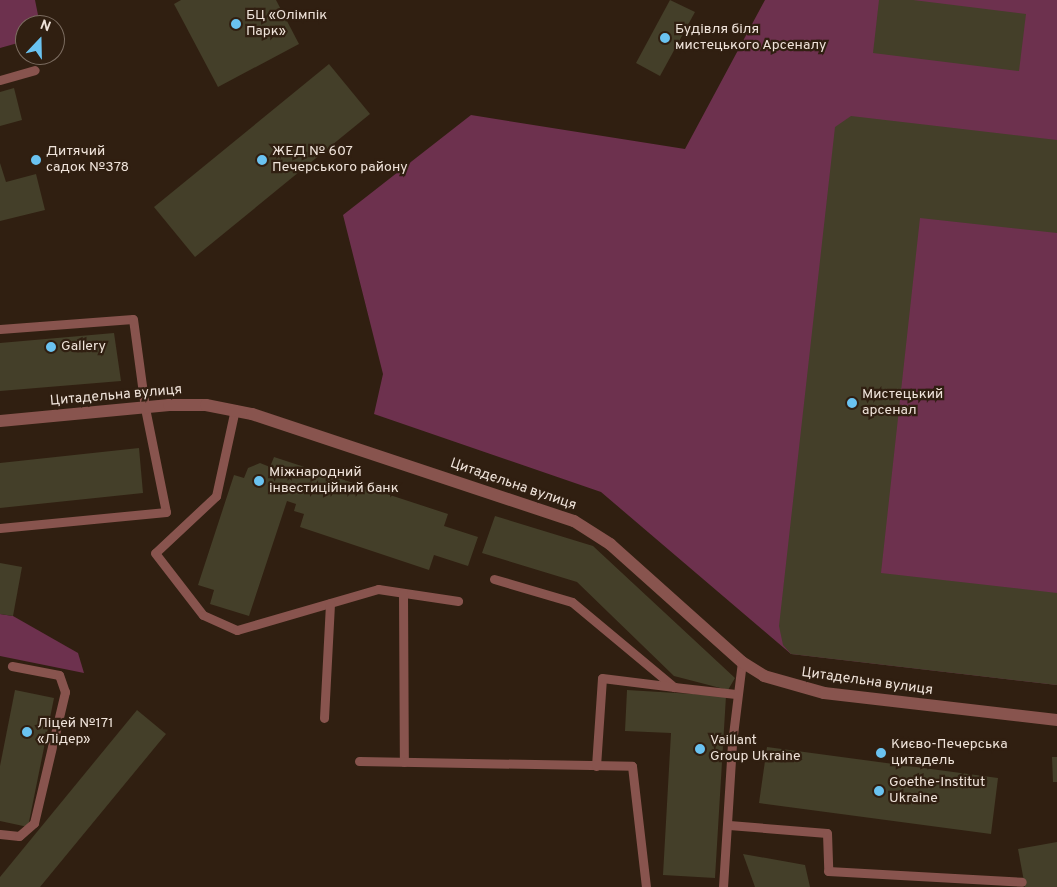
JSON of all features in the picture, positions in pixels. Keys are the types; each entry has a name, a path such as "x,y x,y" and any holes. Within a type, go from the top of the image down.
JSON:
{"street":[{"name":"Цитадельна вулиця","path":"0,421 145,408 206,405 235,409 574,521 610,544 742,662 764,676 824,693 1057,720"}],"lane":[{"path":"0,80 35,70"},
{"path":"0,329 133,319 145,408 166,512 0,528"},
{"path":"235,409 216,496 155,553 203,616 238,630 378,589 458,601"},
{"path":"494,579 572,602 674,687"},
{"path":"403,593 404,762"},
{"path":"324,718 330,603"},
{"path":"723,887 729,825 736,694 742,662"},
{"path":"0,834 19,836 34,823 65,692 59,675 12,666"},
{"path":"596,766 602,678 736,694"},
{"path":"359,761 632,766 646,887"},
{"path":"729,825 827,833 828,871 1022,882"}],"shaded area":[{"path":"0,0 35,0 38,15 15,15 15,44 0,48"},
{"path":"765,0 1057,0 1057,685 791,654 601,492 374,414 383,374 343,215 471,115 685,149"},
{"path":"0,614 13,616 78,653 84,673 0,656"}],"building":[{"name":"БЦ «Олімпік Парк»","path":"181,0 276,0 299,44 218,87 174,4"},
{"name":"Будівля біля мистецького Арсеналу","path":"670,0 695,12 660,76 636,63"},
{"path":"879,0 913,0 1026,14 1019,71 873,53"},
{"name":"ЖЕД № 607 Печерського району","path":"329,64 370,114 195,257 154,207"},
{"path":"14,88 22,120 0,126 0,92"},
{"name":"Мистецький арсенал","path":"851,116 1057,140 1057,233 920,218 881,573 1057,593 1057,685 791,654 783,645 779,626 835,127"},
{"path":"0,163 6,182 36,174 45,210 0,221"},
{"path":"114,333 121,381 0,391 0,343"},
{"path":"139,448 143,493 0,508 0,463"},
{"path":"274,457 448,514 444,526 478,537 468,566 434,555 429,570 300,527 304,514 294,511 296,504 287,501 249,616 210,604 214,590 198,585 234,475 244,478 248,468 260,463 270,467"},
{"path":"495,516 593,546 735,678 728,690 674,676 577,582 482,553"},
{"path":"0,563 22,567 13,616 0,614"},
{"name":"Ліцей №171 «Лідер»","path":"15,690 54,698 28,827 0,821 0,766"},
{"path":"627,690 726,696 715,878 663,875 671,733 625,731"},
{"path":"137,710 166,734 40,887 0,887 0,877"},
{"name":"Goethe-Institut Ukraine","path":"767,747 998,778 991,834 759,803"},
{"path":"1052,757 1057,757 1057,782 1053,782"},
{"path":"1057,842 1057,887 1025,887 1018,849"},
{"path":"743,854 805,865 810,887 755,887"}],"place":[{"name":"БЦ «Олімпік Парк»","path":"236,24"},
{"name":"Будівля біля мистецького Арсеналу","path":"665,38"},
{"name":"Дитячий садок №378","path":"36,160"},
{"name":"ЖЕД № 607 Печерського району","path":"262,160"},
{"name":"Gallery","path":"51,347"},
{"name":"Мистецький арсенал","path":"852,403"},
{"name":"Міжнародний інвестиційний банк","path":"259,481"},
{"name":"Ліцей №171 «Лідер»","path":"27,732"},
{"name":"Vaillant Group Ukraine","path":"700,749"},
{"name":"Києво-Печерська цитадель","path":"881,753"},
{"name":"Goethe-Institut Ukraine","path":"879,791"}]}
